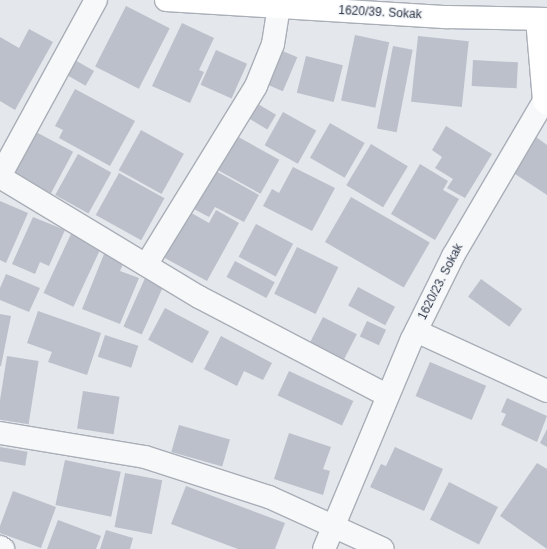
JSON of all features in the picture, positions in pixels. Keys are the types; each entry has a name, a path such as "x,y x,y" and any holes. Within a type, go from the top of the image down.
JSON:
{"main road":[{"name":"1620/39. Sokak","path":"166,0 447,17 542,19"},
{"name":"1620/23. Sokak","path":"542,19 546,103"}],"street":[{"path":"96,0 0,176 199,297 388,396"},
{"path":"146,265 256,86 273,44 279,7"},
{"name":"1620/23. Sokak","path":"324,549 416,331 452,256 546,103"},
{"path":"416,331 547,392"},
{"path":"0,433 145,457 269,497 334,525 383,549"},
{"path":"0,547 4,549"}],"building":[{"path":"126,6 170,28 139,89 95,67"},
{"path":"182,23 214,38 199,70 204,72 190,103 152,86"},
{"path":"29,29 53,42 15,110 0,101 0,37 19,48"},
{"path":"355,35 389,42 375,108 341,101"},
{"path":"418,36 469,41 462,107 411,102"},
{"path":"393,46 413,50 397,132 377,128"},
{"path":"278,49 297,57 283,91 264,83"},
{"path":"216,50 247,64 232,99 201,85"},
{"path":"306,56 343,65 334,102 297,93"},
{"path":"75,60 94,71 86,86 66,75"},
{"path":"473,60 518,62 517,88 472,86"},
{"path":"75,89 135,121 110,166 59,138 63,130 55,126"},
{"path":"258,104 276,115 267,129 249,119"},
{"path":"283,112 316,130 298,164 265,145"},
{"path":"330,123 365,143 345,178 310,158"},
{"path":"446,126 492,154 465,198 447,188 453,179 435,168 442,157 432,150"},
{"path":"141,130 184,154 162,194 119,170"},
{"path":"36,132 73,152 51,193 14,173"},
{"path":"233,134 279,160 260,194 214,168"},
{"path":"536,137 547,145 547,195 512,172"},
{"path":"371,144 408,166 383,207 346,185"},
{"path":"78,154 111,172 88,214 55,195"},
{"path":"420,164 448,181 443,190 459,199 435,240 391,214"},
{"path":"293,167 335,188 312,231 263,206 272,189 279,193"},
{"path":"214,170 259,195 244,222 215,207 209,217 192,208"},
{"path":"119,173 164,198 141,240 96,215"},
{"path":"351,197 430,243 404,288 325,242"},
{"path":"0,201 28,213 6,263 0,260"},
{"path":"216,210 239,223 207,281 163,257 188,211 209,223"},
{"path":"33,217 65,230 49,266 40,262 35,274 12,264"},
{"path":"256,224 293,244 276,276 239,257"},
{"path":"71,234 101,248 73,307 44,293"},
{"path":"297,247 338,267 316,314 274,294"},
{"path":"104,254 124,262 120,271 139,278 120,324 82,309"},
{"path":"235,261 275,282 266,298 227,277"},
{"path":"6,274 40,288 29,312 0,300 0,288"},
{"path":"145,278 163,286 142,335 123,326"},
{"path":"481,279 522,309 509,327 468,297"},
{"path":"358,287 395,307 385,325 348,306"},
{"path":"165,308 209,331 192,363 148,340"},
{"path":"38,311 101,333 87,375 48,362 52,352 27,343"},
{"path":"0,314 11,316 1,366 0,366"},
{"path":"323,317 357,334 344,360 310,343"},
{"path":"367,321 386,330 379,345 360,336"},
{"path":"105,335 138,346 131,368 98,357"},
{"path":"221,336 272,363 263,380 244,371 237,386 204,369"},
{"path":"7,356 39,361 29,424 0,420 0,400"},
{"path":"430,362 486,386 472,420 416,396"},
{"path":"289,371 353,401 342,425 278,395"},
{"path":"83,391 120,397 114,434 77,429"},
{"path":"507,398 547,416 537,442 501,425 506,414 501,412"},
{"path":"179,425 230,440 222,467 171,452"},
{"path":"547,429 547,447 540,443"},
{"path":"289,433 331,447 323,469 330,471 323,495 274,479"},
{"path":"0,447 28,452 25,466 0,461"},
{"path":"395,447 443,469 424,511 370,487 381,464 386,466"},
{"path":"65,460 121,472 111,517 55,505"},
{"path":"537,463 547,469 547,549 500,516"},
{"path":"125,473 162,480 152,534 115,527"},
{"path":"449,482 498,507 479,544 430,519"},
{"path":"186,486 285,523 275,549 238,549 171,524"},
{"path":"13,491 56,507 41,548 0,533 0,526"},
{"path":"58,520 101,536 96,549 47,549"},
{"path":"106,530 133,538 130,549 100,549"}]}
